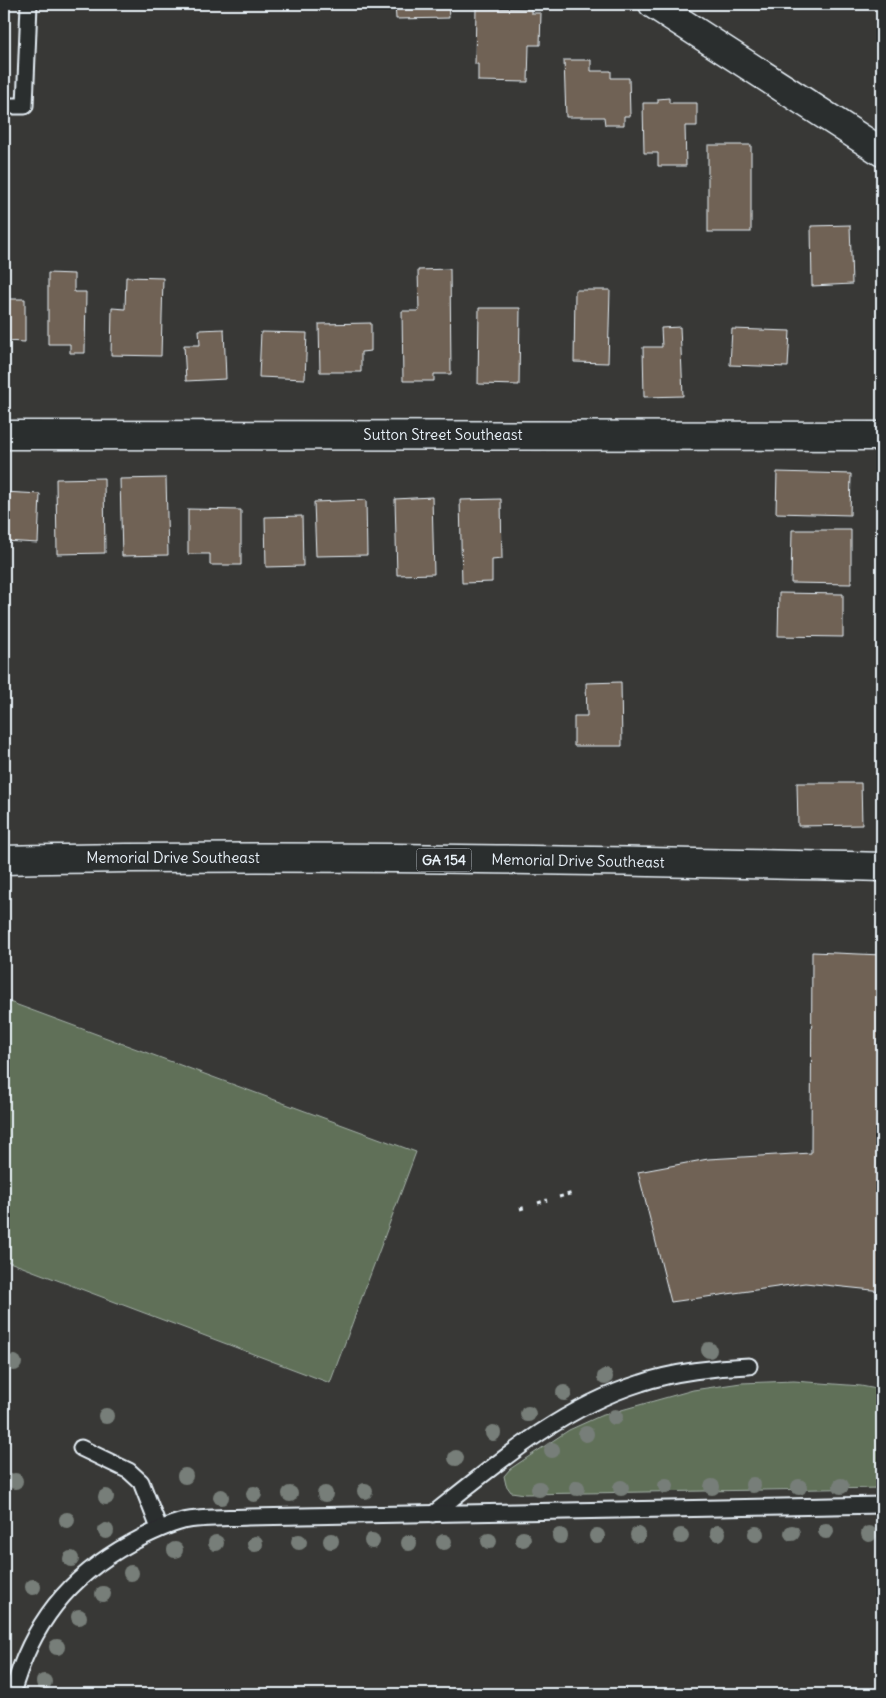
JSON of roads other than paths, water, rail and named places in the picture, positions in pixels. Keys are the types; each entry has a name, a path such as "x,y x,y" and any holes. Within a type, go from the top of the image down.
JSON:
{"street":[{"path":"653,4 882,152"},
{"name":"Sutton Street Southeast","path":"4,435 882,436"},
{"name":"Memorial Drive Southeast","path":"4,860 290,858 882,867"}],"lane":[{"path":"4,106 25,106 29,4"},
{"path":"433,1514 510,1451 558,1421 600,1399 641,1382 731,1366 749,1366"},
{"path":"81,1448 129,1471 141,1482 159,1528"},
{"path":"12,1694 18,1672 51,1608 81,1576 116,1551 159,1528 186,1520 882,1505"}]}
